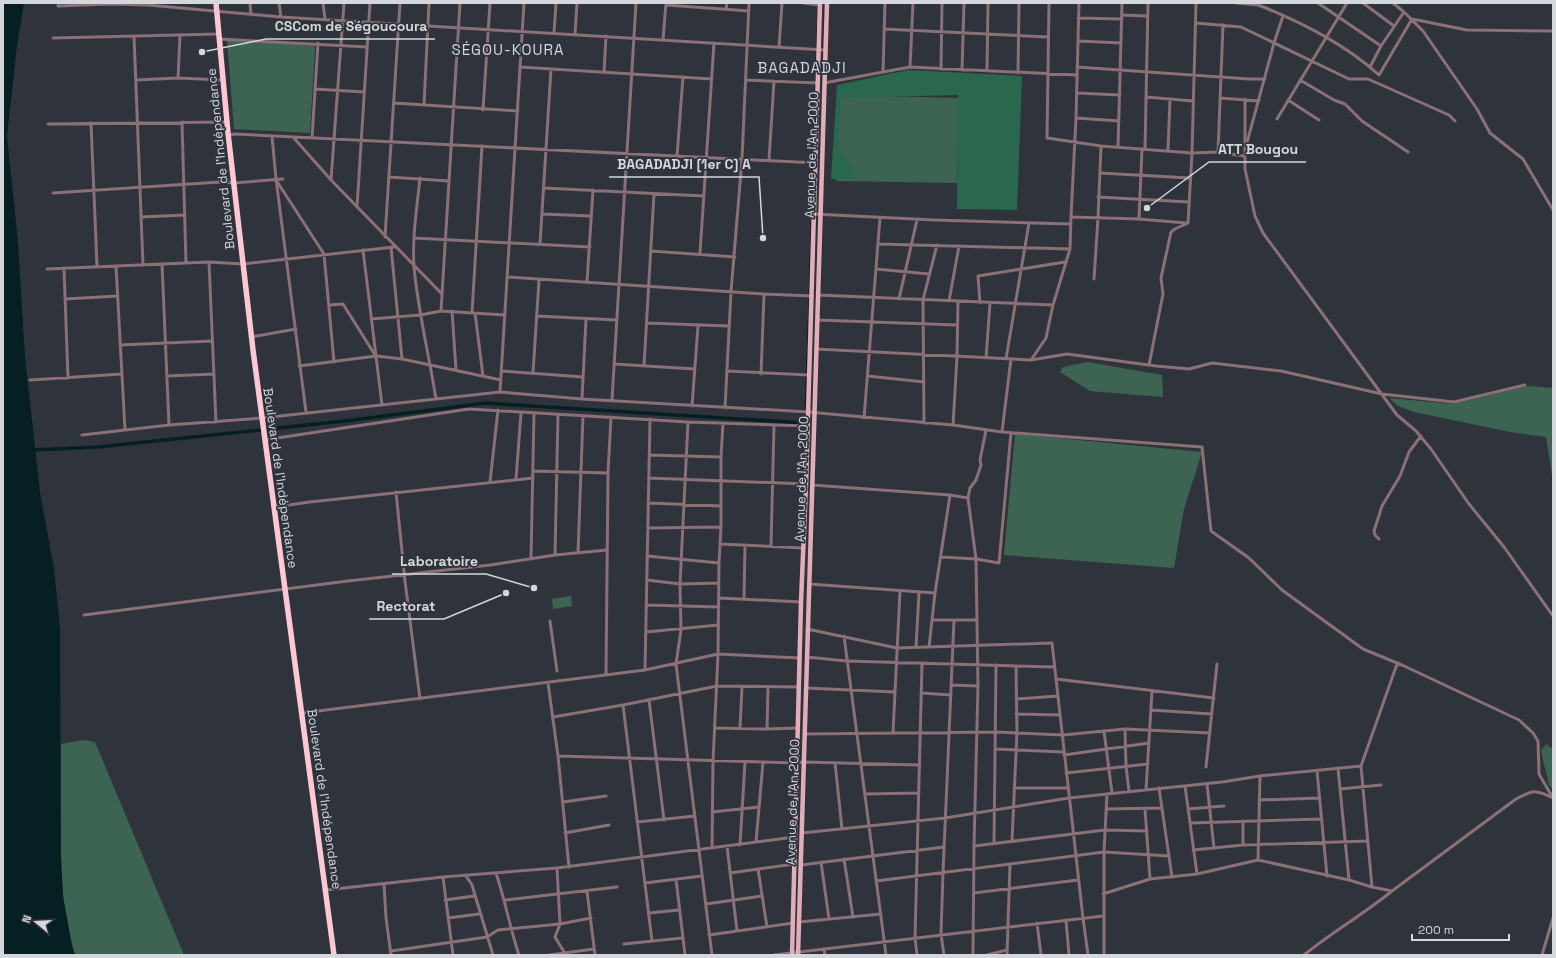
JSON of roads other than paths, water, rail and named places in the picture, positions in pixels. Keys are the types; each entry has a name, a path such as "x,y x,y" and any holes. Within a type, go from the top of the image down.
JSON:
{"highway":[{"name":"Boulevard de l'Indépendance","path":"216,3 218,12 218,37 226,122 251,337 334,955"}],"main road":[{"name":"Avenue de l'An 2000","path":"798,953 827,3"},
{"name":"Avenue de l'An 2000","path":"792,954 801,602 812,296 820,4"}],"street":[{"path":"59,3 58,6 109,4 170,5 218,12 281,17 825,50"},
{"path":"250,3 251,14"},
{"path":"279,3 281,17"},
{"path":"323,3 325,19"},
{"path":"331,180 344,3"},
{"path":"357,207 370,3"},
{"path":"385,237 400,3"},
{"path":"424,105 429,3"},
{"path":"441,311 460,3"},
{"path":"483,110 490,3"},
{"path":"500,392 524,3"},
{"path":"554,33 556,3"},
{"path":"575,34 577,3"},
{"path":"612,400 636,3"},
{"path":"697,3 697,8"},
{"path":"726,3 726,9"},
{"path":"725,408 731,292 742,160 750,3"},
{"path":"779,47 782,3"},
{"path":"803,3 820,4"},
{"path":"883,72 885,3"},
{"path":"910,67 913,3"},
{"path":"941,69 942,3"},
{"path":"962,70 964,3"},
{"path":"986,72 988,3"},
{"path":"1018,73 1019,3"},
{"path":"1050,3 1046,137 1048,139 1101,146 1192,153 1218,152 1244,156"},
{"path":"1031,360 1046,338 1052,306 1070,249 1077,93 1079,3"},
{"path":"1118,147 1122,3"},
{"path":"1139,219 1144,149 1148,3"},
{"path":"1188,223 1192,153 1196,3"},
{"path":"1237,3 1258,5 1266,8 1327,37 1379,75 1412,20"},
{"path":"1266,3 1266,8"},
{"path":"1277,119 1347,3"},
{"path":"1362,3 1394,26"},
{"path":"1394,3 1423,31 1477,109 1490,134 1523,159 1553,210"},
{"path":"663,40 666,4 697,8 749,11"},
{"path":"1321,4 1381,46"},
{"path":"1370,67 1381,46 1404,12"},
{"path":"1078,18 1147,16"},
{"path":"1244,156 1274,43 1284,16"},
{"path":"1412,20 1467,30 1553,31"},
{"path":"1196,24 1223,25 1241,28 1349,79 1368,79 1382,85 1449,115 1455,121"},
{"path":"1218,152 1223,25"},
{"path":"884,29 1048,37"},
{"path":"53,38 180,35 367,46"},
{"path":"178,78 180,35"},
{"path":"134,36 143,265"},
{"path":"604,73 606,36"},
{"path":"1078,41 1121,43"},
{"path":"312,138 318,43"},
{"path":"700,253 714,43"},
{"path":"520,67 712,79"},
{"path":"824,83 910,67 986,72 1077,75"},
{"path":"1077,67 1265,79"},
{"path":"540,244 551,69"},
{"path":"677,156 683,77"},
{"path":"136,80 178,78 222,80"},
{"path":"746,80 818,83"},
{"path":"1300,80 1334,100 1345,104 1362,121 1408,152"},
{"path":"770,160 774,81"},
{"path":"315,89 364,92"},
{"path":"1077,93 1120,95"},
{"path":"1146,97 1193,101"},
{"path":"1220,98 1259,101"},
{"path":"1168,150 1170,99"},
{"path":"1245,99 1245,169 1255,216 1263,233 1397,415 1421,436 1469,504 1504,547 1553,616"},
{"path":"1288,100 1319,120"},
{"path":"394,103 483,110 518,111"},
{"path":"1076,118 1119,121"},
{"path":"182,122 186,263"},
{"path":"48,124 226,122"},
{"path":"91,123 97,266"},
{"path":"228,135 292,136 816,163"},
{"path":"272,136 276,179 296,329 299,366 306,412"},
{"path":"292,136 385,237 392,247 414,266 442,294"},
{"path":"482,146 476,240 474,313 483,376"},
{"path":"1094,279 1101,146"},
{"path":"1100,173 1190,178"},
{"path":"389,177 449,181"},
{"path":"420,178 414,238 414,266 420,315 436,399"},
{"path":"276,179 324,254 330,305 334,362"},
{"path":"52,193 284,179"},
{"path":"544,188 704,196"},
{"path":"588,282 593,190"},
{"path":"644,366 654,194"},
{"path":"1098,196 1140,200 1189,202"},
{"path":"542,214 591,216"},
{"path":"814,214 917,220 1071,224"},
{"path":"141,217 185,215"},
{"path":"1071,217 1139,219 1188,223"},
{"path":"864,418 880,218"},
{"path":"899,299 917,220"},
{"path":"1006,359 1029,223"},
{"path":"1150,365 1163,294 1161,278 1171,232 1188,223"},
{"path":"414,238 590,247"},
{"path":"878,244 1070,249"},
{"path":"924,423 923,300 936,245"},
{"path":"950,301 959,246"},
{"path":"47,268 209,262 243,264 392,247"},
{"path":"392,247 402,358"},
{"path":"363,250 382,405"},
{"path":"651,251 700,253 735,257"},
{"path":"209,262 216,422"},
{"path":"980,303 978,276 1065,262"},
{"path":"162,264 169,426"},
{"path":"116,266 125,430"},
{"path":"64,268 68,378"},
{"path":"876,269 929,274"},
{"path":"507,277 812,296"},
{"path":"533,373 539,280"},
{"path":"761,374 764,294"},
{"path":"818,295 1052,306"},
{"path":"66,299 118,296"},
{"path":"953,425 957,357 958,302"},
{"path":"986,358 990,303"},
{"path":"330,305 343,304 376,356"},
{"path":"371,318 420,315 441,311 505,315"},
{"path":"452,311 456,370"},
{"path":"537,316 617,320"},
{"path":"582,399 586,319"},
{"path":"817,320 957,325"},
{"path":"647,323 729,326"},
{"path":"692,406 698,326"},
{"path":"251,337 296,329"},
{"path":"120,345 212,341"},
{"path":"816,349 1031,360 1068,354 1150,365 1188,368 1212,363 1228,364 1281,371 1382,394 1454,402 1525,385"},
{"path":"299,366 376,356 402,358 501,380"},
{"path":"1002,432 1011,359"},
{"path":"614,364 695,369"},
{"path":"502,371 583,377"},
{"path":"727,371 761,374 808,375"},
{"path":"30,380 122,374"},
{"path":"167,376 214,374"},
{"path":"868,376 924,382"},
{"path":"82,435 262,418 500,392 582,399 814,412 864,418 953,425 1011,433 1202,447 1211,531 1249,558 1282,590 1363,650 1402,665 1518,720 1533,733 1538,741 1539,774 1553,798"},
{"path":"264,440 469,409 688,422 807,426"},
{"path":"490,482 498,410"},
{"path":"516,479 521,413"},
{"path":"531,559 534,414"},
{"path":"555,555 558,415"},
{"path":"578,553 583,416"},
{"path":"606,675 608,472 611,417"},
{"path":"645,670 650,419"},
{"path":"688,422 680,584 681,630 676,664 712,955"},
{"path":"712,848 713,762 718,654 721,457 723,423"},
{"path":"771,546 774,425"},
{"path":"973,955 978,686 976,559 968,498 970,488 976,480 980,465 986,430"},
{"path":"941,556 976,559 999,563 1011,433"},
{"path":"1379,539 1375,535 1374,531 1382,506 1400,476 1409,452 1421,436"},
{"path":"650,455 721,457"},
{"path":"533,472 608,472"},
{"path":"273,507 396,492 533,478"},
{"path":"649,478 806,484"},
{"path":"812,485 950,495 968,498"},
{"path":"396,492 420,699"},
{"path":"929,647 935,593 950,495"},
{"path":"649,503 721,506"},
{"path":"648,528 721,527"},
{"path":"720,544 803,548"},
{"path":"744,599 745,545"},
{"path":"84,615 405,574 490,565 555,555 607,550"},
{"path":"647,556 719,563"},
{"path":"647,580 680,584 719,583"},
{"path":"809,584 935,593"},
{"path":"892,733 900,591"},
{"path":"916,647 919,593"},
{"path":"719,598 801,602"},
{"path":"647,605 719,607"},
{"path":"932,620 976,620"},
{"path":"944,955 941,934 954,620"},
{"path":"550,621 557,671"},
{"path":"646,632 681,630 718,625"},
{"path":"808,629 897,648 1052,643 1078,880 1088,955"},
{"path":"844,636 846,661 886,955"},
{"path":"302,713 645,670 718,654 800,658"},
{"path":"806,657 846,661 1054,667"},
{"path":"917,955 915,938 916,876 922,663"},
{"path":"1206,767 1217,664"},
{"path":"1372,887 1360,766 1397,664"},
{"path":"994,844 996,665"},
{"path":"1012,841 1016,750 1016,666"},
{"path":"1056,679 1214,698"},
{"path":"548,683 558,756 569,867"},
{"path":"951,685 978,686"},
{"path":"552,717 623,705 717,686 799,687"},
{"path":"740,728 742,686"},
{"path":"767,729 768,687"},
{"path":"806,688 895,692"},
{"path":"1146,790 1152,691"},
{"path":"922,693 951,695"},
{"path":"1016,699 1058,696"},
{"path":"649,700 664,820"},
{"path":"623,705 652,941"},
{"path":"1151,710 1212,714"},
{"path":"1016,714 1060,715"},
{"path":"715,728 798,728"},
{"path":"805,734 1016,732 1040,735 1063,735 1125,729 1210,733"},
{"path":"1125,729 1126,766 1129,791"},
{"path":"1104,731 1112,793"},
{"path":"996,749 1064,753 1149,743"},
{"path":"558,756 713,762 803,762 920,765"},
{"path":"740,844 745,762"},
{"path":"756,842 763,762"},
{"path":"836,763 842,829"},
{"path":"1066,773 1148,764"},
{"path":"801,833 945,818 1069,798 1360,766"},
{"path":"1338,768 1349,880"},
{"path":"1317,770 1327,876"},
{"path":"1258,860 1260,776"},
{"path":"1207,784 1214,848"},
{"path":"1340,789 1381,785"},
{"path":"1185,786 1197,874"},
{"path":"1014,788 1068,788"},
{"path":"1159,788 1172,877"},
{"path":"1304,955 1326,937 1373,906 1516,799 1529,792 1539,791 1553,798"},
{"path":"865,794 919,793"},
{"path":"1104,955 1103,894 1107,794"},
{"path":"563,802 606,796"},
{"path":"1259,800 1319,798"},
{"path":"1188,809 1224,806"},
{"path":"712,812 759,807"},
{"path":"1106,808 1162,808"},
{"path":"1145,809 1150,879"},
{"path":"637,822 695,816"},
{"path":"1190,823 1321,819"},
{"path":"1243,821 1244,845"},
{"path":"565,833 609,825"},
{"path":"974,846 1105,830 1147,831"},
{"path":"326,890 443,877 569,867 795,837"},
{"path":"1193,850 1244,845 1368,841"},
{"path":"727,846 737,931"},
{"path":"801,865 944,847"},
{"path":"876,881 1104,852 1169,856"},
{"path":"844,859 853,916"},
{"path":"1103,894 1150,879 1197,874 1258,860 1392,891"},
{"path":"821,862 829,919"},
{"path":"730,873 794,864"},
{"path":"1007,955 1010,864"},
{"path":"557,868 560,924 555,937 564,952"},
{"path":"758,869 766,927"},
{"path":"496,873 505,900 511,929 519,955"},
{"path":"466,876 472,885 479,914 493,955"},
{"path":"645,883 702,876"},
{"path":"443,877 453,955"},
{"path":"676,879 684,955"},
{"path":"974,893 1078,880"},
{"path":"384,884 386,918 391,953 487,937 498,930 560,924 590,918"},
{"path":"505,900 617,887"},
{"path":"588,891 595,955"},
{"path":"445,900 474,896"},
{"path":"706,904 762,896"},
{"path":"649,914 679,910"},
{"path":"448,918 479,914"},
{"path":"799,922 881,914"},
{"path":"774,955 1103,916"},
{"path":"1542,955 1553,918"},
{"path":"1066,920 1070,955"},
{"path":"709,935 793,923"},
{"path":"1037,923 1041,955"},
{"path":"624,944 682,938"},
{"path":"550,955 594,949"},
{"path":"824,949 825,955"},
{"path":"987,955 1007,950"}],"waterway":[{"path":"809,294 817,28"},
{"path":"805,410 809,297"},
{"path":"269,429 486,403 805,423"},
{"path":"805,413 805,423"},
{"path":"32,450 98,447 261,430"}],"place":[{"name":"CSCom de Ségoucoura","path":"202,52"},
{"name":"ATT Bougou","path":"1147,208"},
{"name":"BAGADADJI [1er C] A","path":"763,238"},
{"name":"Laboratoire","path":"534,588"},
{"name":"Rectorat","path":"506,593"}],"district":[{"name":"SÉGOU-KOURA","path":"508,50"},
{"name":"BAGADADJI","path":"802,68"}]}
